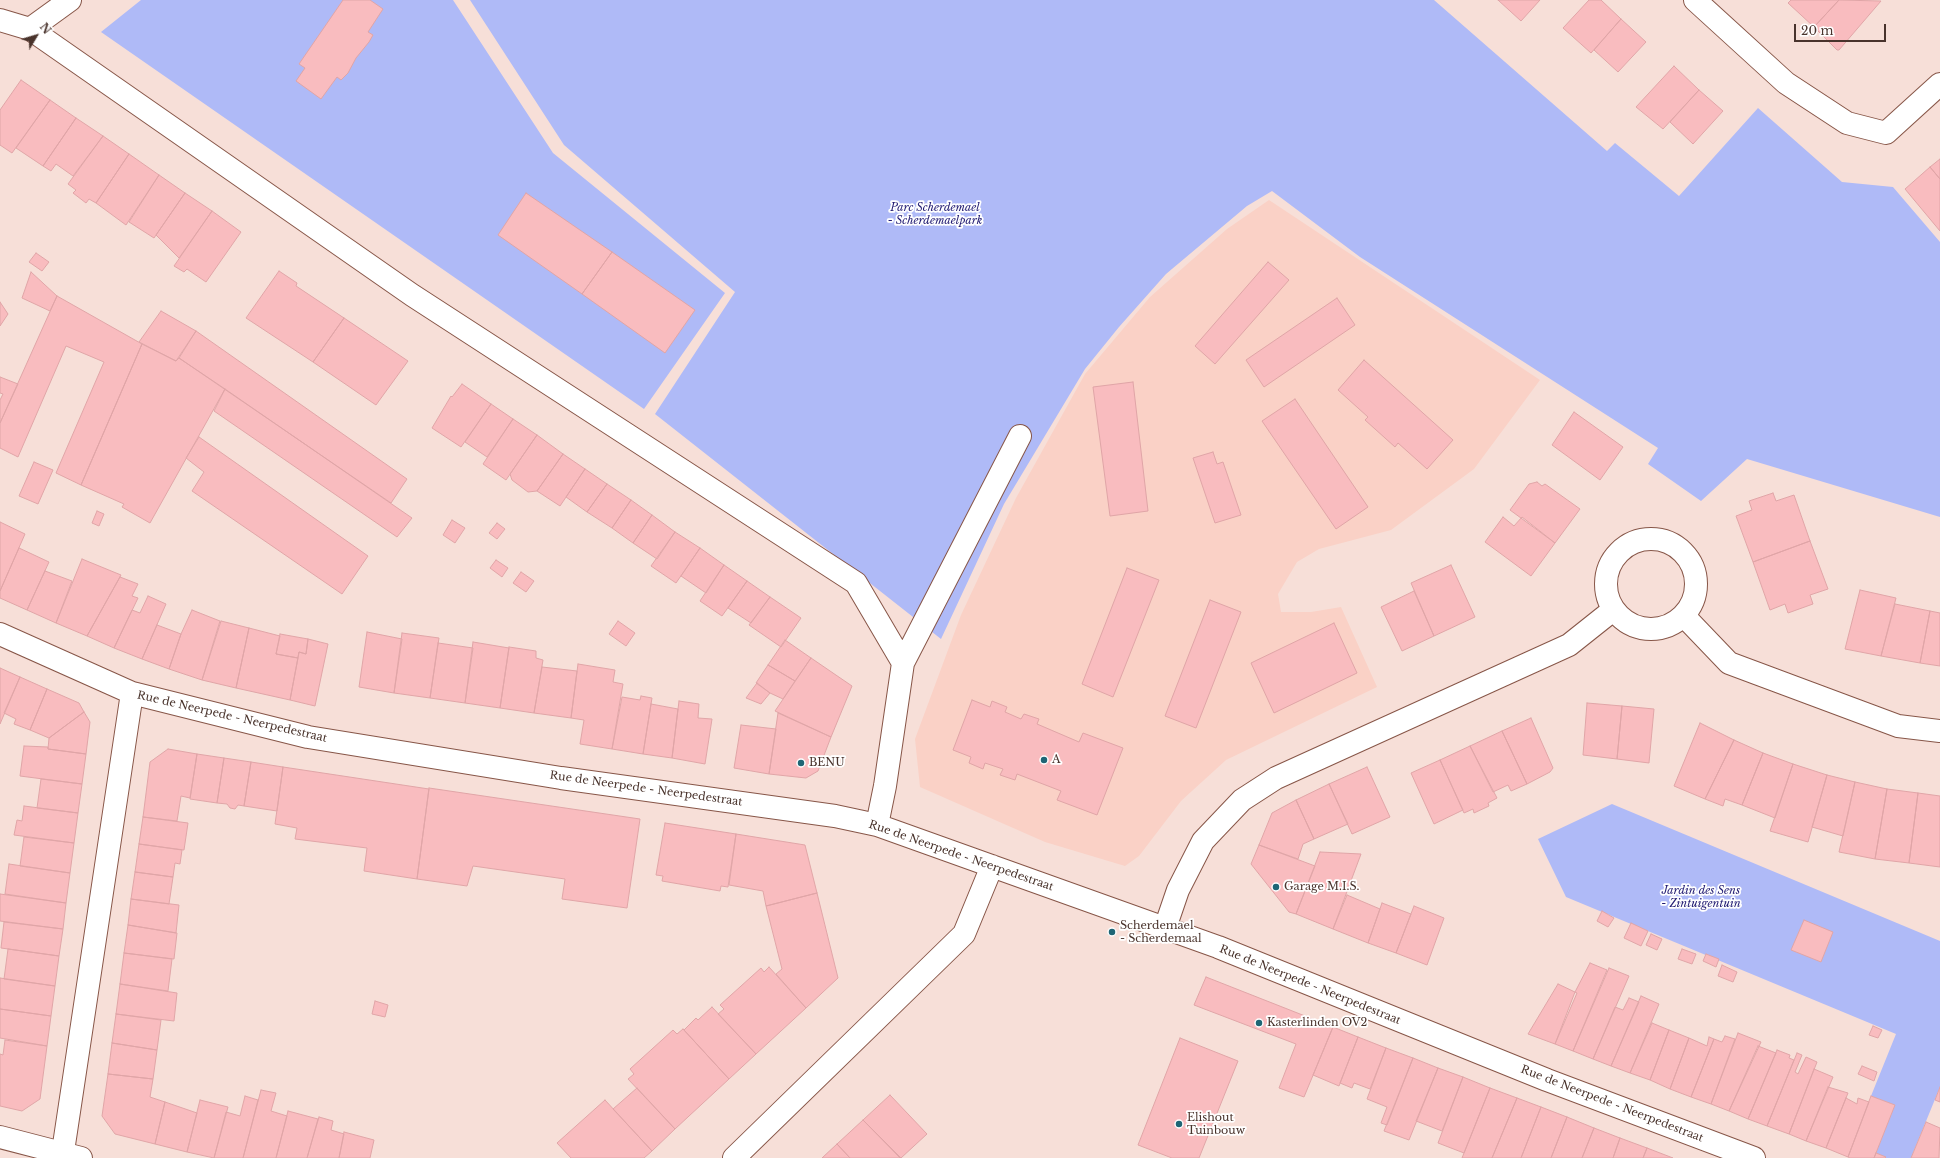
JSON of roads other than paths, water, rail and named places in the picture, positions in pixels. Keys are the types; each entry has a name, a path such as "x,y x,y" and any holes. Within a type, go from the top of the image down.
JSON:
{"street":[{"path":"30,29 70,0"},
{"path":"1695,0 1786,83 1847,123 1886,133 1940,84"},
{"path":"0,20 30,29 412,295 856,583 902,663"},
{"path":"877,825 885,786 902,663 1020,436"},
{"path":"1659,539 1681,549 1694,570 1695,594 1684,616 1667,627 1647,630 1628,624 1613,610 1605,584 1612,559 1632,542 1659,539"},
{"path":"1165,928 1178,890 1203,841 1242,800 1276,778 1569,645 1613,610"},
{"path":"1684,616 1729,664 1898,726 1940,731"},
{"name":"Rue de Neerpede - Neerpedestraat","path":"0,634 132,693 308,737 562,778 835,816 877,825 1218,947 1547,1080 1754,1158"},
{"path":"0,1138 69,1156 132,693"},
{"path":"734,1158 964,934 992,866"}],"place":[{"name":"A","path":"1044,760"},
{"name":"BENU","path":"801,763"},
{"name":"Garage M.I.S.","path":"1276,887"},
{"name":"Scherdemael - Scherdemaal","path":"1112,932"},
{"name":"Kasterlinden OV2","path":"1259,1023"},
{"name":"Elishout Tuinbouw","path":"1179,1124"}],"park label":[{"name":"Parc Scherdemael - Scherdemaelpark","path":"935,214"},
{"name":"Jardin des Sens - Zintuigentuin","path":"1701,897"}]}
